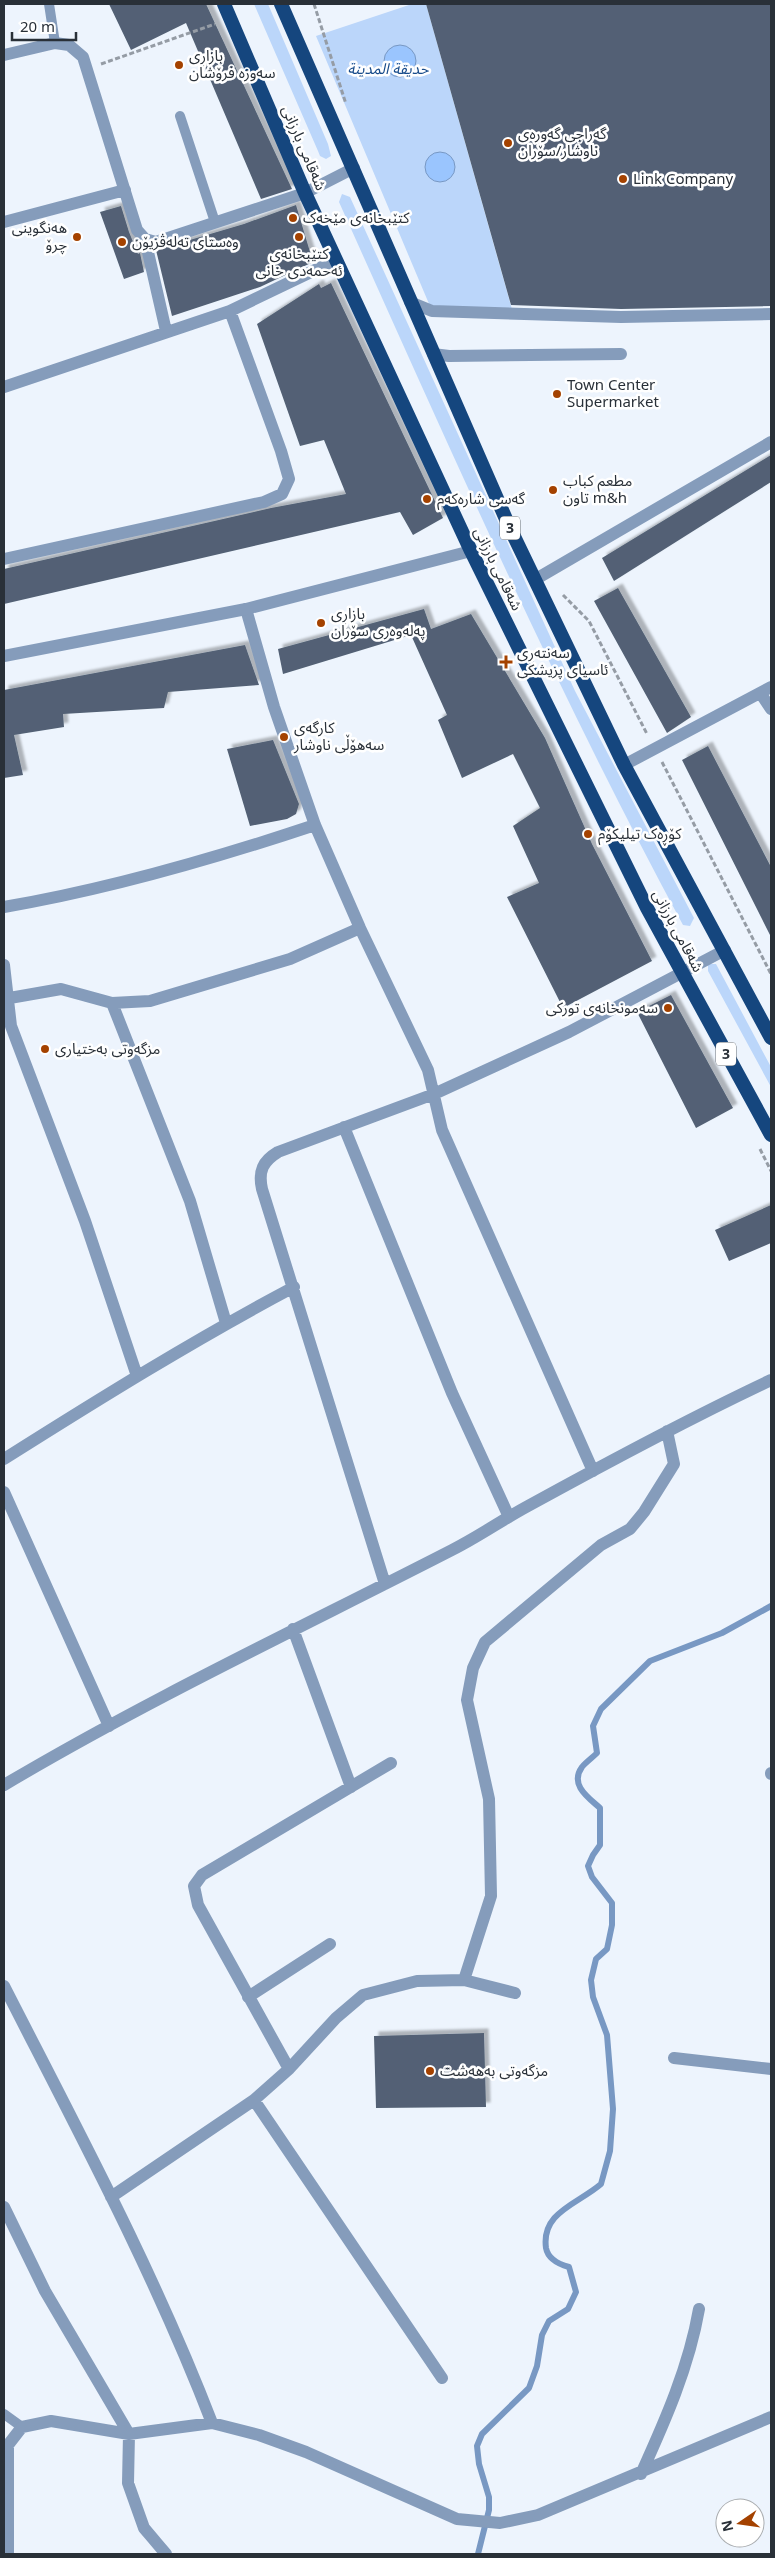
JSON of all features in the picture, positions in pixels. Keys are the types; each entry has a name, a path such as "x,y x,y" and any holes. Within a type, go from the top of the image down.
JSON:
{"highway":[{"name":"شەقامی بارزانی","path":"224,4 305,193 471,551 681,972 771,1135"},
{"name":"شەقامی بارزانی","path":"281,4 509,526 540,577 624,765 771,1038"}],"street":[{"path":"4,55 56,43 69,45 83,57 137,230 145,239 166,331"},
{"path":"145,239 156,242 305,193 354,168"},
{"path":"4,222 125,190"},
{"path":"4,388 230,310 336,260"},
{"path":"410,302 432,311 621,316 771,314"},
{"path":"4,559 264,502 282,494 289,478 230,310"},
{"path":"433,354 449,356 621,354"},
{"path":"540,577 771,442"},
{"path":"4,656 246,609 471,551"},
{"path":"246,609 274,708 316,825 360,928 428,1070 442,1130 593,1471"},
{"path":"624,765 656,750 766,690 771,709"},
{"path":"4,907 76,894 233,852 316,825"},
{"path":"6,998 61,989 112,1002 150,1002 290,959 360,928"},
{"path":"385,1584 262,1189 260,1178 262,1167 268,1158 278,1152 434,1094 569,1032 725,950"},
{"path":"4,965 6,998 11,1026 84,1221 137,1376"},
{"path":"112,1002 190,1201 226,1323"},
{"path":"344,1128 452,1392 509,1517"},
{"path":"4,1459 226,1323 294,1288"},
{"path":"4,1785 81,1739 293,1629 455,1548 667,1431 771,1380"},
{"path":"464,1980 491,1896 489,1799 467,1700 473,1668 485,1642 602,1545 630,1529 644,1512 674,1464 667,1431"},
{"path":"4,1492 109,1726"},
{"path":"293,1629 351,1787"},
{"path":"289,2069 198,1905 194,1886 202,1875 391,1763"},
{"path":"248,1996 330,1944"},
{"path":"111,2197 254,2100 289,2069 336,2018 363,1995 417,1981 464,1980 515,1993"},
{"path":"4,1986 111,2197 194,2377 212,2423"},
{"path":"674,2058 771,2069"},
{"path":"254,2100 442,2378"},
{"path":"4,2207 45,2292 129,2434 128,2483 144,2528 166,2554"},
{"path":"641,2474 686,2363 699,2309"},
{"path":"8,2554 8,2445 22,2427 51,2421 129,2434 212,2423 259,2435 306,2452 457,2519 500,2523 538,2515 641,2474 771,2417"}],"lane":[{"path":"49,4 56,43"},
{"path":"180,116 215,222"},
{"path":"4,2414 22,2427"}],"path":[{"path":"314,4 346,106"},
{"path":"87,70 230,18"},
{"path":"540,577 589,621 771,974"}],"green space":[{"path":"254,4 268,4 328,144 331,156 326,159 320,156"},
{"name":"حديقة المدينة","path":"412,4 426,4 513,313 432,311 316,36"},
{"path":"342,194 350,197 575,691 694,918 690,926 683,925 636,836 547,657 462,476 339,202"},
{"path":"708,964 716,964 771,1067 771,1087 708,971"}],"shaded area":[{"path":"400,45 406,46 411,50 415,55 415,67 411,72 406,76 400,77 394,76 389,72 385,67 384,61 385,55 389,50 394,46"},
{"path":"440,152 451,156 455,167 451,178 440,182 429,178 425,167 429,156"}],"building":[{"path":"109,4 206,4 292,189 261,199 186,23 131,50"},
{"name":"Link Company","path":"426,4 771,4 771,306 621,309 511,305"},
{"path":"296,205 313,262 260,287 172,316 156,250 244,224"},
{"name":"وەستای تەلەڤزیۆن","path":"121,206 129,232 138,254 140,253 144,272 124,279 100,212"},
{"path":"331,283 443,518 413,535 400,512 4,604 4,569 271,508 346,494 324,440 300,446 257,324 319,284 321,288"},
{"path":"771,455 771,482 614,581 602,558"},
{"path":"618,588 691,717 667,733 594,601"},
{"path":"424,609 431,629 471,614 545,738 592,844 652,961 563,1008 507,897 539,883 513,826 540,808 513,754 462,778 438,720 447,715 411,635 283,674 278,649"},
{"path":"245,645 259,685 168,692 164,708 63,714 64,727 14,735 23,775 4,778 4,690"},
{"path":"273,740 299,804 296,814 287,819 250,826 227,749"},
{"path":"708,746 771,867 771,937 682,760"},
{"path":"671,995 733,1108 696,1128 637,1012"},
{"path":"771,1205 771,1243 729,1261 715,1230"},
{"name":"مزگەوتی بەهەشت","path":"484,2033 486,2107 376,2108 374,2036"}],"waterway":[{"path":"478,2554 489,2510 489,2497 479,2464 477,2446 482,2434 529,2388 537,2366 542,2335 549,2321 568,2309 576,2292 569,2267 557,2263 547,2252 546,2236 549,2226 563,2210 601,2184 610,2151 613,2109 607,2035 593,1997 591,1980 596,1959 607,1949 612,1925 612,1903 592,1877 588,1866 600,1845 600,1808 582,1790 578,1780 582,1767 597,1753 593,1726 601,1709 650,1661 722,1633 771,1606"}],"place":[{"name":"بازاڕی سەوزە فرۆشان","path":"179,65"},
{"name":"گەراجی گەورەی ناوشار/سۆران","path":"508,143"},
{"name":"Link Company","path":"623,179"},
{"name":"کتێبخانەی مێخەک","path":"293,218"},
{"name":"هەنگوینی چرۆ","path":"77,237"},
{"name":"کتێبخانەی ئەحمەدی خانی","path":"299,237"},
{"name":"وەستای تەلەڤزیۆن","path":"122,242"},
{"name":"Town Center Supermarket","path":"557,394"},
{"name":"مطعم كباب تاون m&h","path":"553,490"},
{"name":"گەسی شارەکەم","path":"427,499"},
{"name":"بازاڕی پەلەوەری سۆران","path":"321,623"},
{"name":"سەنتەری ئاسیای پزیشکی","path":"506,662"},
{"name":"کارگەی سەهۆڵی ناوشار","path":"284,737"},
{"name":"کۆڕەک تیلیکۆم","path":"588,834"},
{"name":"سەمونخانەی تورکی","path":"668,1008"},
{"name":"مزگەوتی بەختیاری","path":"45,1049"},
{"name":"مزگەوتی بەهەشت","path":"430,2071"}]}
